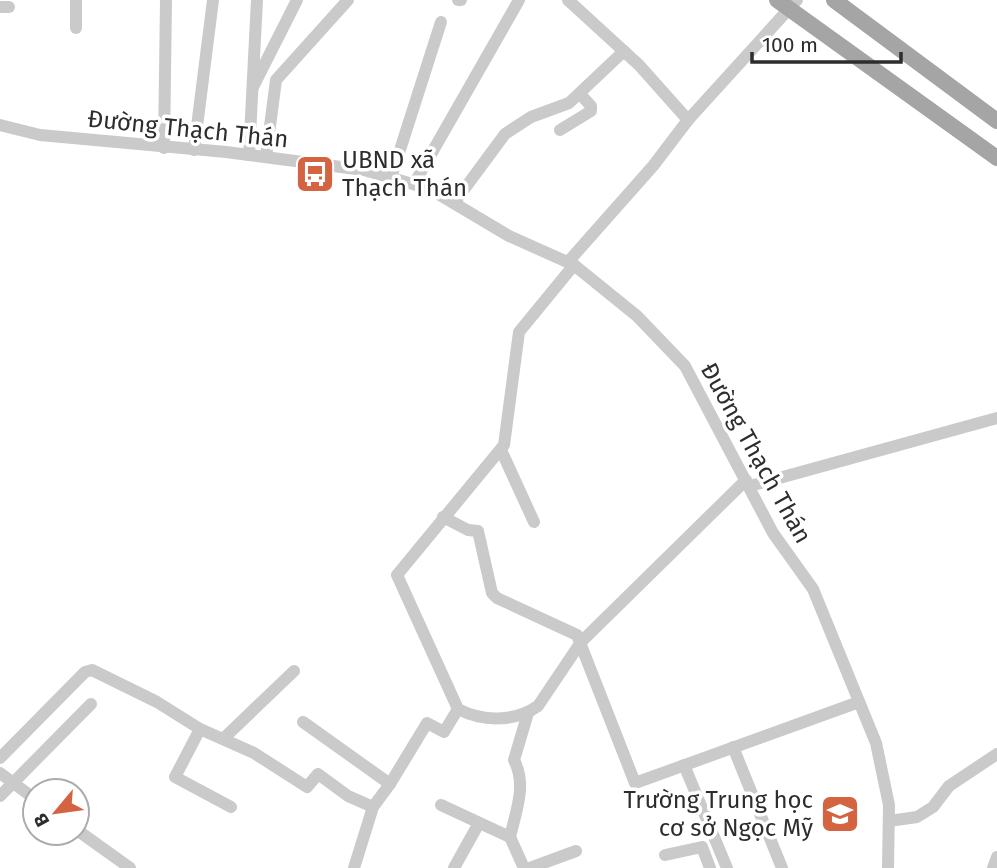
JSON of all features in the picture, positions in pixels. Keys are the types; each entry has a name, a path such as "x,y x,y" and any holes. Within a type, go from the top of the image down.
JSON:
{"main road":[{"path":"834,0 997,121"},
{"path":"788,2 997,158"}],"street":[{"path":"76,0 76,28"},
{"path":"164,148 166,0"},
{"path":"194,150 212,0"},
{"path":"249,155 257,0"},
{"path":"251,90 297,0"},
{"path":"266,158 270,107 276,80 348,0"},
{"path":"414,184 519,0"},
{"path":"568,0 624,51 688,120"},
{"path":"788,2 688,120 519,332 506,438 501,450 397,575 458,709 488,718 507,718 538,706 582,642 748,483 997,418"},
{"path":"391,178 441,22"},
{"path":"454,203 505,134 531,117 569,103 624,51"},
{"path":"560,130 591,111 591,106 580,94"},
{"name":"Đường Thạch Thán","path":"0,125 40,135 249,155 364,170 414,184 430,189 509,236 571,264 637,316 685,366 773,533 813,589 876,743 889,805 888,868"},
{"path":"501,450 534,522"},
{"path":"443,517 468,530 478,531 492,593 497,598 572,631 582,642 635,783 859,702"},
{"path":"0,758 88,670 157,702 200,729 254,753 307,787 318,774 348,796 373,807"},
{"path":"223,739 294,671"},
{"path":"0,796 91,704"},
{"path":"359,866 373,807 427,723 444,732 458,709"},
{"path":"524,868 510,837 521,790 521,773 514,760 528,712"},
{"path":"303,722 390,784"},
{"path":"200,729 175,777 231,807"},
{"path":"733,747 782,868"},
{"path":"889,821 917,817 949,786 997,754"},
{"path":"684,765 727,868"},
{"path":"0,773 21,789"},
{"path":"441,805 510,837"},
{"path":"454,868 479,823"},
{"path":"91,840 125,866"},
{"path":"665,855 702,847 710,868"},
{"path":"530,868 576,851"},
{"path":"993,868 997,857"}],"place":[{"name":"UBND xã Thạch Thán","path":"315,174"},
{"name":"Trường Trung học cơ sở Ngọc Mỹ","path":"840,814"}]}
